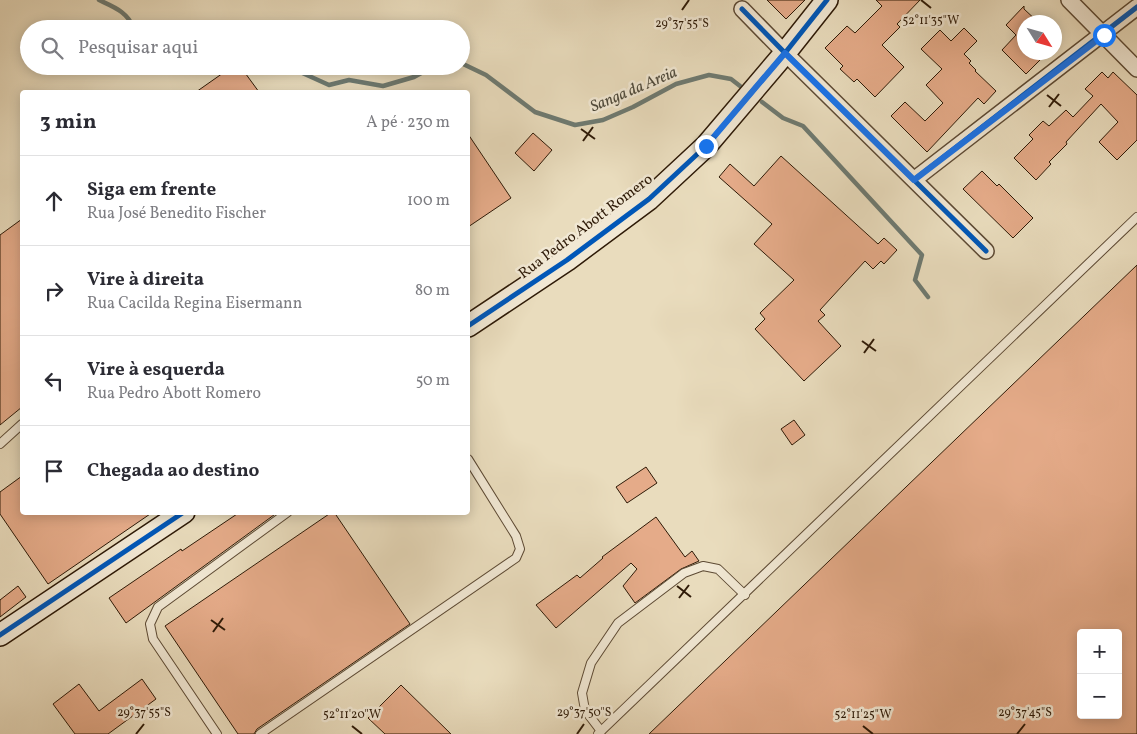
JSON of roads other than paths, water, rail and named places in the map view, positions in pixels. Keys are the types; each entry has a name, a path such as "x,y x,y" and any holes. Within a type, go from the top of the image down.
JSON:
{"street":[{"name":"Rua Pedro Abott Romero","path":"470,325 566,260 649,199 706,146 827,0"},
{"path":"1069,0 1137,68"},
{"path":"914,180 1104,35 1137,7"},
{"path":"742,9 986,251"},
{"path":"0,635 179,515"}],"lane":[{"path":"744,594 718,569 703,566 684,572 618,623 591,663 582,692 584,710 600,732 744,594 1137,217"},
{"path":"0,444 20,426"},
{"path":"260,734 516,558 520,549 516,536 470,462"},
{"path":"217,734 153,639 150,624 158,607 284,515"}],"waterway":[{"name":"Sanga da Areia","path":"99,0 115,8 129,20"},
{"name":"Sanga da Areia","path":"470,67 486,75 535,112 575,125 603,120 633,107 676,84 709,75 731,79 740,86"},
{"name":"Sanga da Areia","path":"307,75 329,85 349,80 383,86 418,75"},
{"name":"Sanga da Areia","path":"762,102 783,118 803,126 922,255 915,280 928,297"}]}
